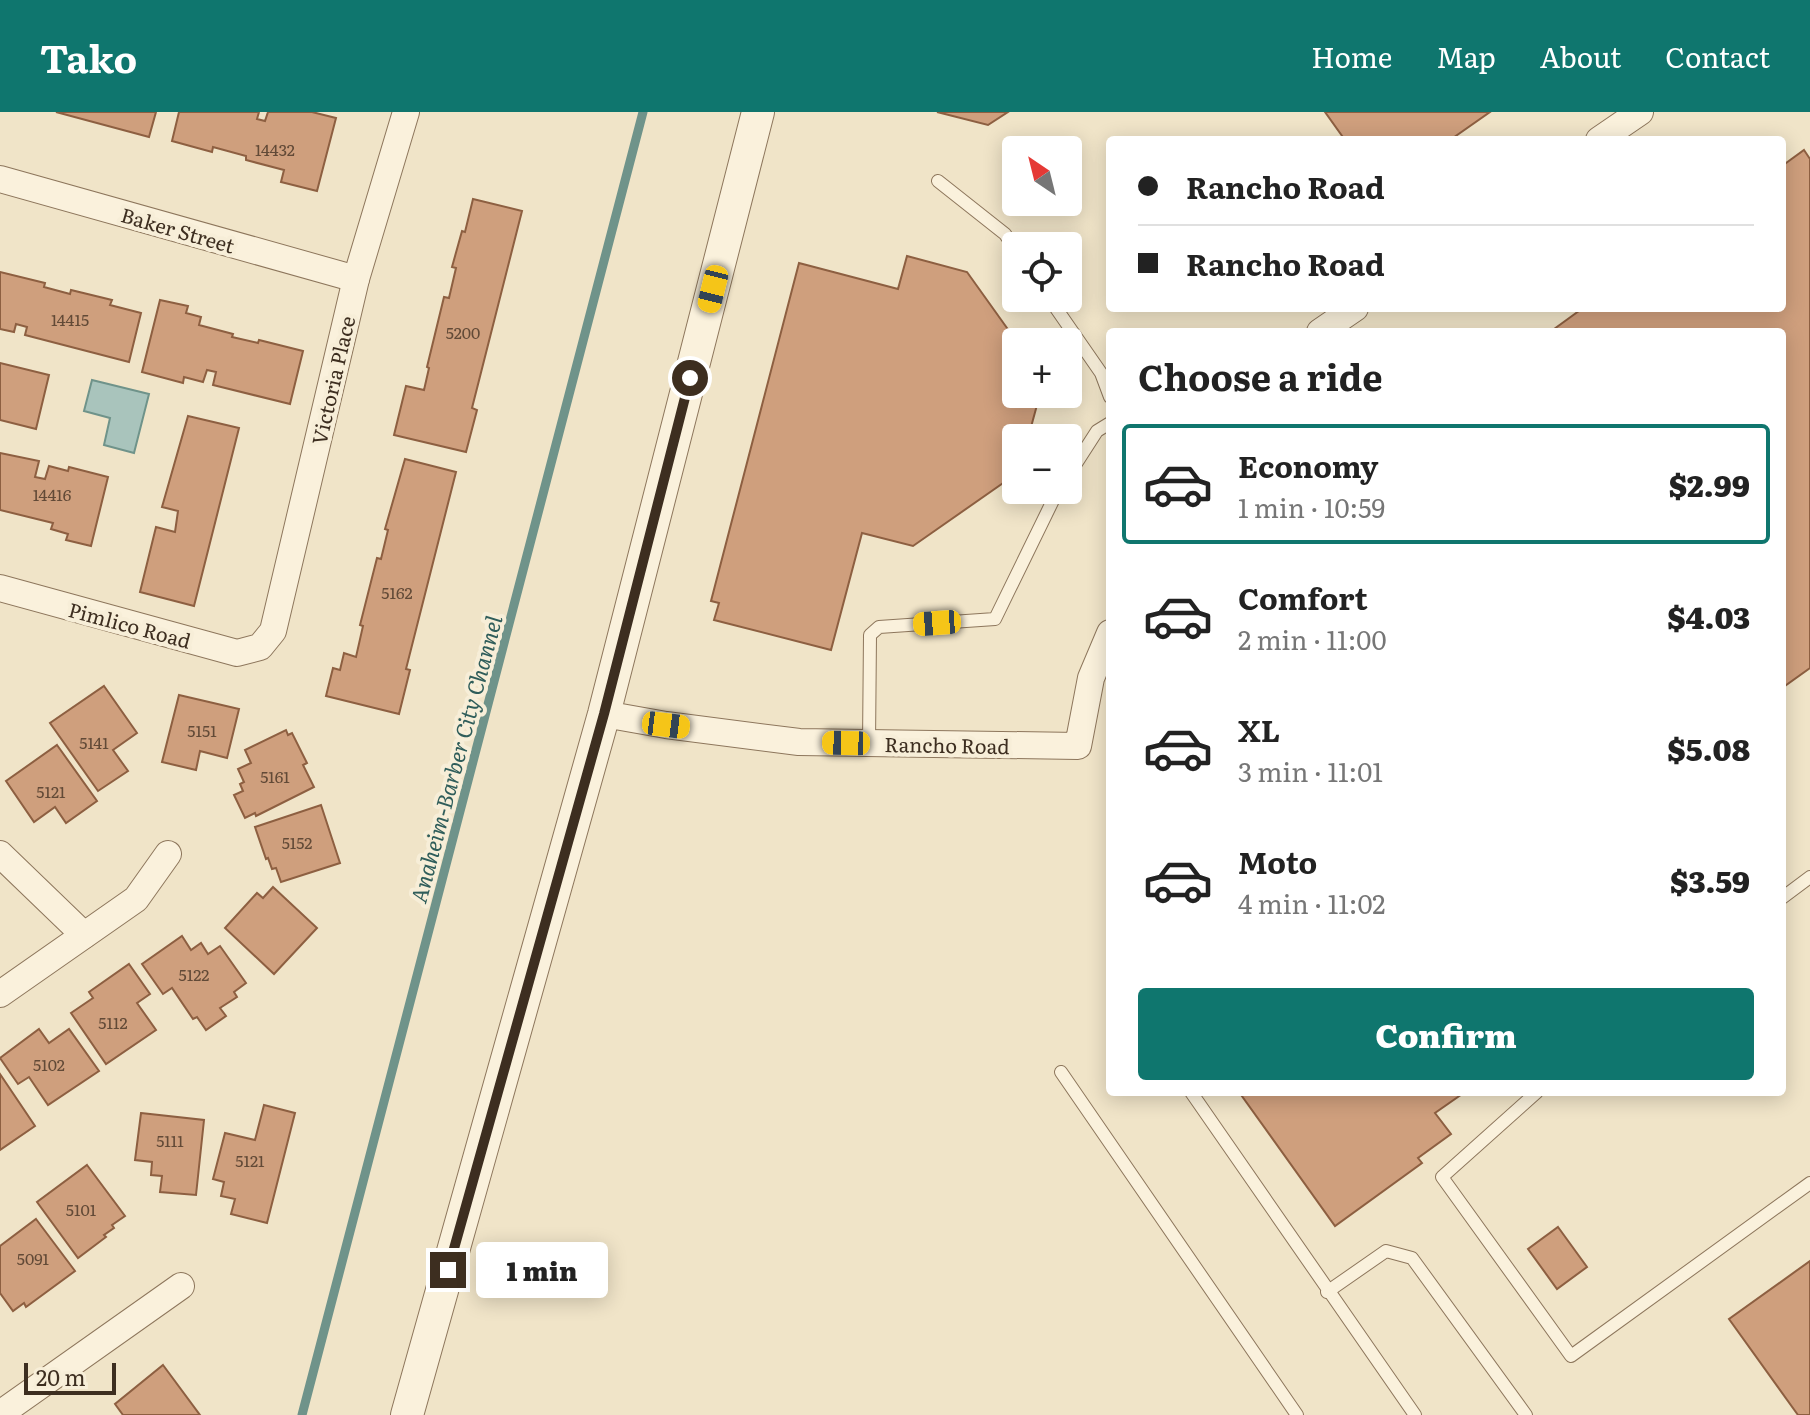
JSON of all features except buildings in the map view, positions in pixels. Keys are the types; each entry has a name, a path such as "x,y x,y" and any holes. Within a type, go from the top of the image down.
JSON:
{"street":[{"name":"Victoria Place","path":"260,647 273,631 356,279 406,112"},
{"path":"407,1415 604,714 758,112"},
{"path":"1605,136 1640,112"},
{"name":"Baker Street","path":"0,179 356,279"},
{"path":"1326,328 1349,312"},
{"name":"Pimlico Road","path":"0,588 237,653 260,647"},
{"name":"Rancho Road","path":"604,714 799,742 1078,746 1091,678 1106,642"},
{"path":"0,854 84,935"},
{"path":"0,994 136,899 168,854"},
{"path":"0,1414 181,1286"}],"lane":[{"path":"938,181 1002,232"},
{"path":"1059,312 1101,373 1106,386"},
{"path":"1082,454 1097,431 1106,425"},
{"path":"869,743 870,635 879,627 995,619 1051,504"},
{"path":"1786,895 1810,877"},
{"path":"1061,1072 1297,1415"},
{"path":"1194,1096 1415,1415"},
{"path":"1533,1096 1442,1177 1571,1356 1810,1183"},
{"path":"1327,1292 1386,1251 1412,1258 1526,1415"}],"water":[{"path":"92,380 149,394 134,453 104,445 110,418 84,411"}],"waterway":[{"name":"Anaheim-Barber City Channel","path":"302,1415 643,112"}],"route":[{"path":"448,1270 604,714 690,378"}]}
